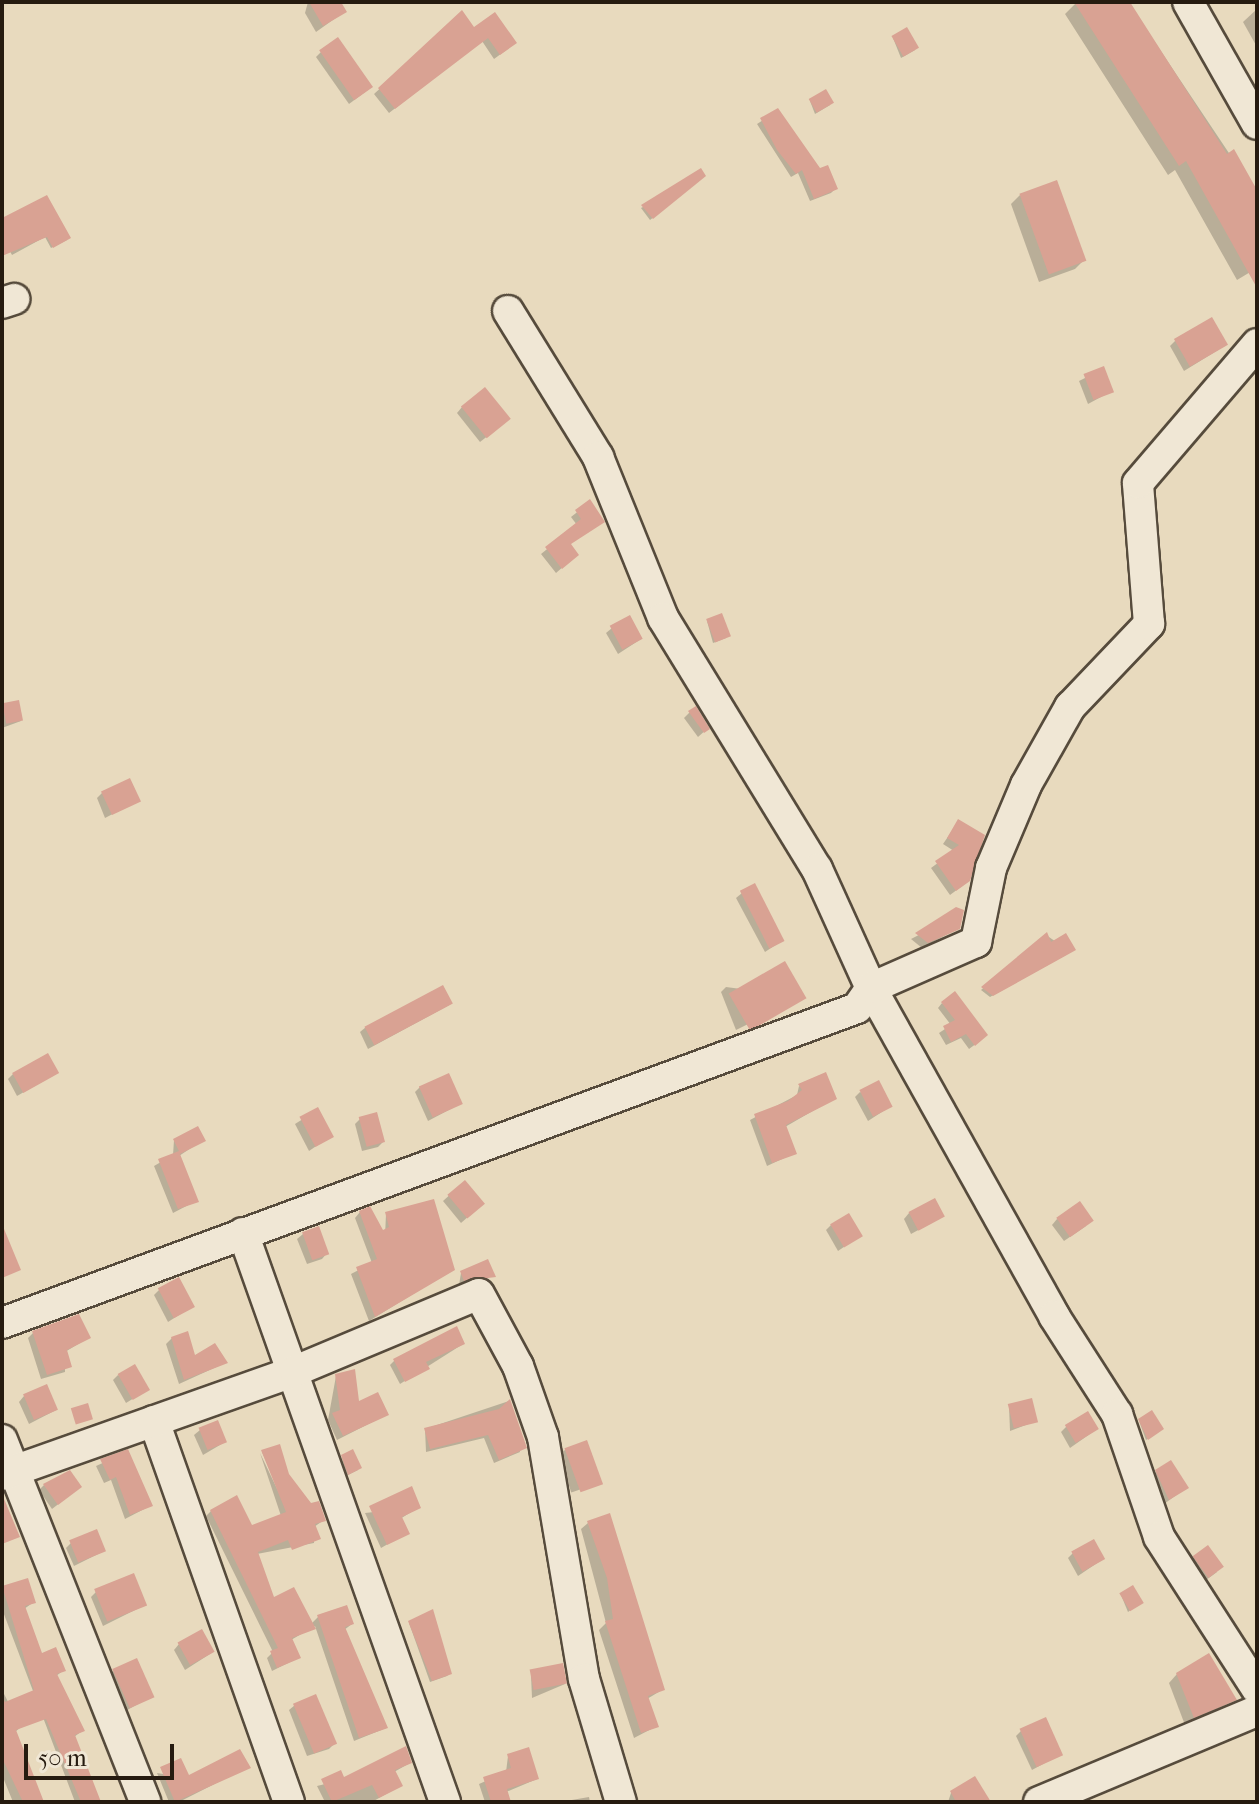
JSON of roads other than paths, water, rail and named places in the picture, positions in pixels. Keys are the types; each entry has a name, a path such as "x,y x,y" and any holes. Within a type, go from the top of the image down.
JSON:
{"street":[{"path":"1188,2 1257,124"},
{"path":"508,311 598,457 663,618 817,869 871,988 1054,1316 1117,1414 1159,1537 1193,1600 1257,1689"},
{"path":"2,1323 857,1008 871,988 976,942 991,868 1026,785 1070,707 1149,624 1138,483 1257,344"},
{"path":"243,1233 295,1371 445,1802"},
{"path":"8,1473 295,1371 479,1294 518,1366 543,1437 584,1679 621,1802"},
{"path":"154,1421 289,1802"},
{"path":"2,1440 8,1473 145,1802"},
{"path":"1039,1802 1257,1711"}]}
